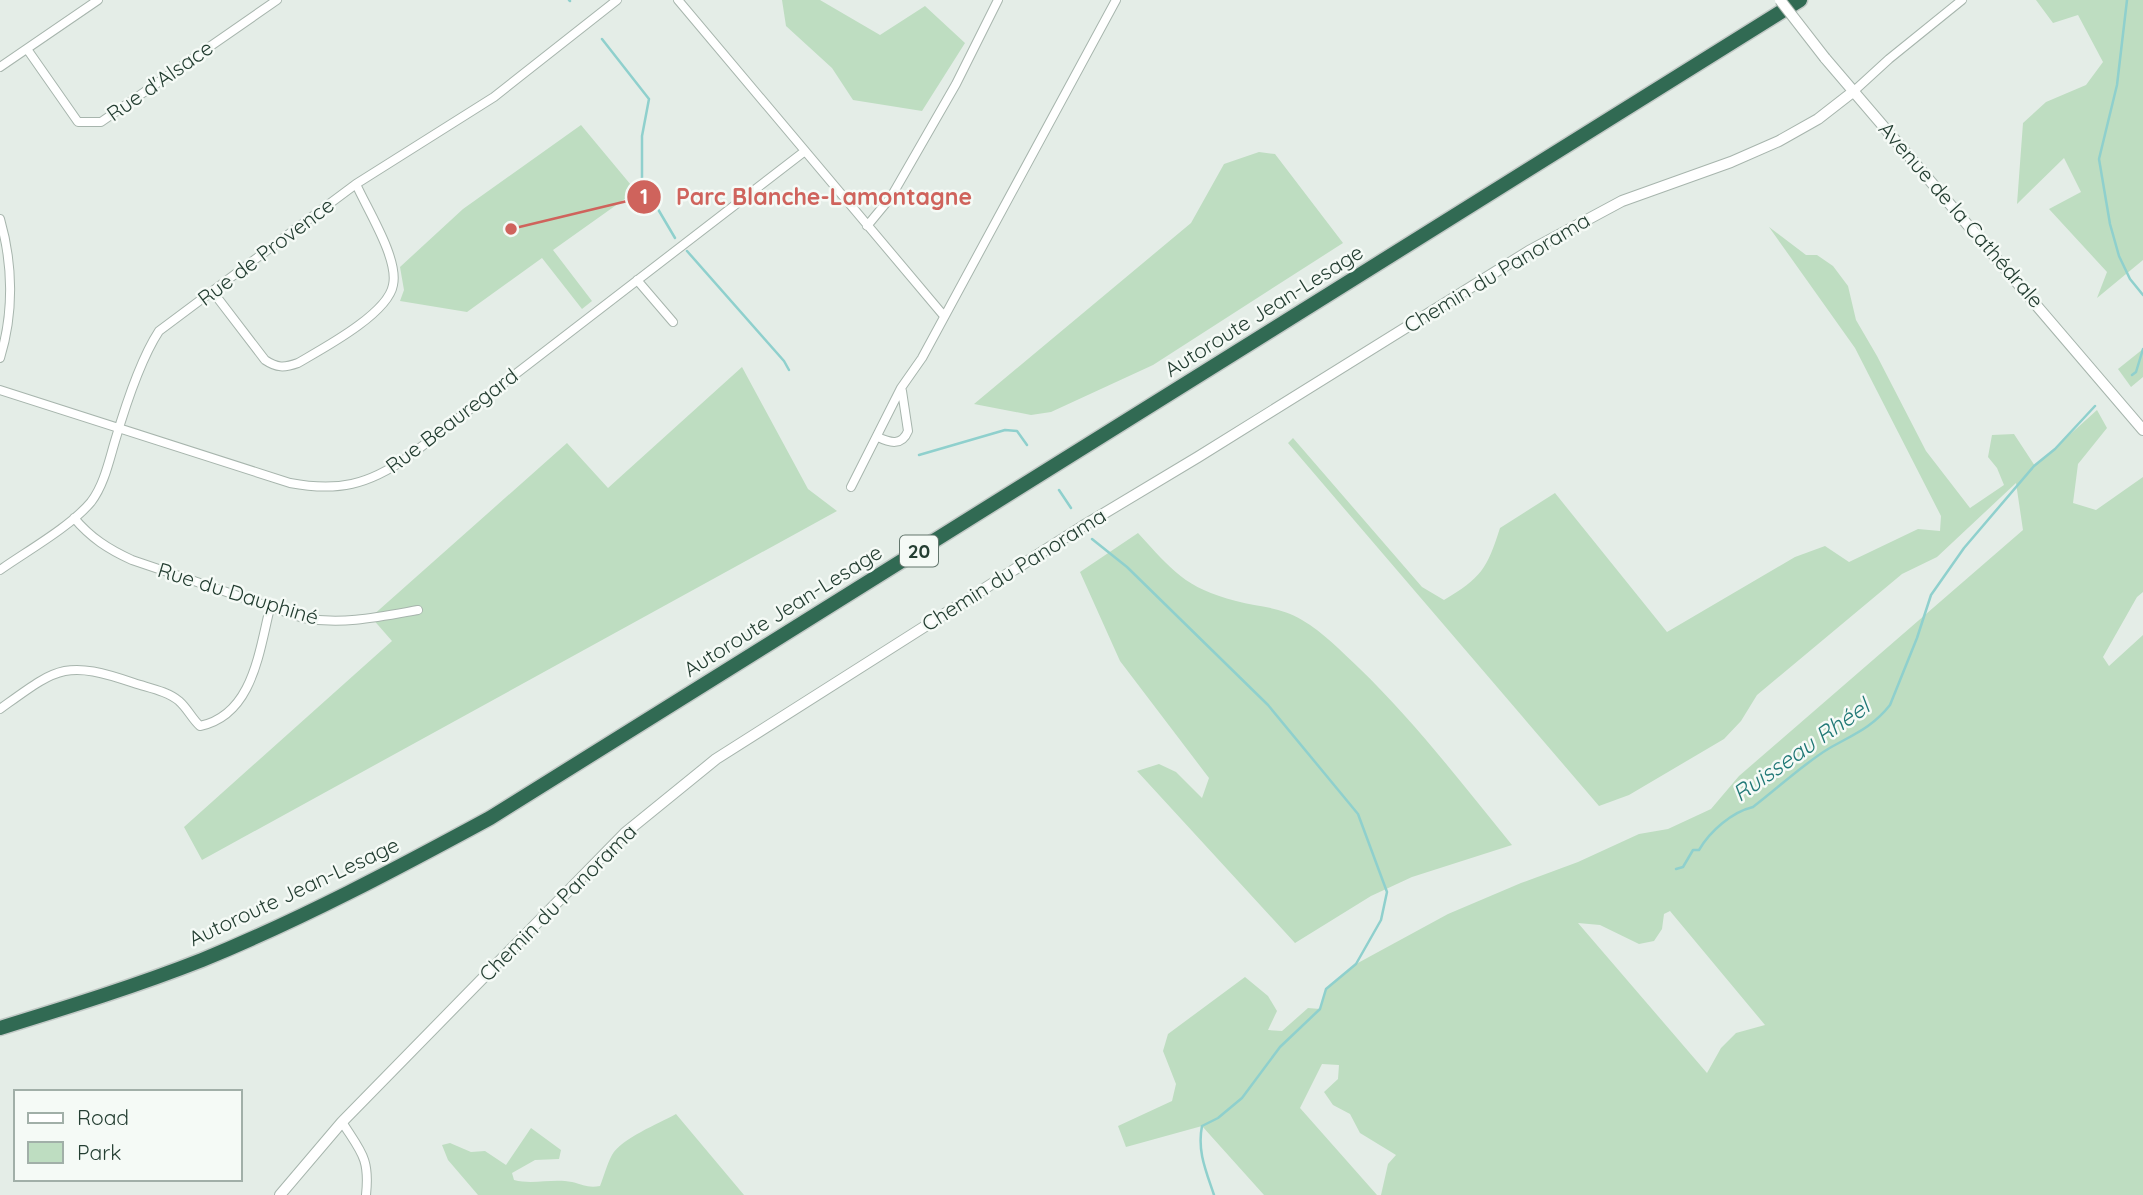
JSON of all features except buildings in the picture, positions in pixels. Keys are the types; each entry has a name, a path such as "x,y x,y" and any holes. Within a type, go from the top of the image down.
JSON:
{"highway":[{"name":"Autoroute Jean-Lesage","path":"0,1028 103,996 202,960 334,901 490,818 1800,0"}],"street":[{"path":"0,67 98,0"},
{"name":"Rue d'Alsace","path":"27,49 78,122 101,122 277,0"},
{"name":"Rue de Provence","path":"0,570 74,518 92,501 103,479 149,345 159,331 356,184 494,97 617,0"},
{"path":"678,0 944,316"},
{"path":"867,226 891,197 956,84 998,0"},
{"path":"851,486 901,388 922,358 1116,0"},
{"name":"Avenue de la Cathédrale","path":"1780,0 1825,58 2143,429"},
{"path":"1854,91 1962,0"},
{"name":"Chemin du Panorama","path":"280,1195 342,1122 625,833 716,758 1083,526 1530,251 1622,201 1731,162 1779,141 1818,119 1854,91"},
{"name":"Rue Beauregard","path":"0,390 289,483 331,488 362,482 383,473 408,457 805,151"},
{"path":"213,292 265,360 275,367 286,368 298,363 367,317 388,299 393,288 394,273 390,258 356,184"},
{"path":"0,219 9,268 10,305 0,358"},
{"path":"637,280 673,322"},
{"path":"878,437 891,443 900,441 908,431 901,388"},
{"name":"Rue du Dauphiné","path":"74,518 89,536 108,549 132,560 270,608 326,622 348,622 418,610"},
{"path":"0,709 46,676 79,669 104,673 166,694 179,701 200,726 219,720 239,702 250,684 270,608"},
{"path":"342,1122 364,1158 368,1173 366,1195"}],"green space":[{"path":"782,0 820,0 880,35 925,6 965,43 922,111 853,100 832,68 786,26"},
{"path":"2036,0 2143,0 2143,260 2097,298 2107,272 2049,209 2081,192 2064,158 2017,204 2023,123 2046,102 2086,85 2103,62 2078,15 2053,23"},
{"path":"581,125 636,191 553,250 592,301 582,309 542,258 467,312 400,301 404,290 400,267 463,209"},
{"path":"1259,152 1275,154 1343,243 1153,365 1051,412 1031,415 974,404 1191,223 1224,164"},
{"path":"1769,227 1806,255 1817,255 1833,266 1848,286 1856,320 1926,451 1970,508 2004,485 1997,468 1988,457 1992,435 2014,434 2035,466 2097,410 2107,428 2078,464 2073,503 2096,510 2143,477 2143,592 2137,597 2103,657 2109,666 2143,635 2143,1195 1381,1195 1388,1164 1396,1155 1360,1133 1350,1114 1333,1105 1324,1092 1338,1079 1339,1065 1322,1064 1300,1108 1377,1195 1264,1195 1202,1126 1126,1147 1118,1126 1172,1101 1176,1084 1163,1051 1168,1034 1245,977 1268,996 1277,1011 1268,1030 1282,1031 1308,1008 1320,1009 1326,989 1356,964 1448,914 1578,862 1639,834 1668,829 1711,809 1739,776 2023,530 2016,483 1937,557 1902,574 1757,695 1741,721 1724,739 1629,795 1599,806 1288,443 1293,438 1422,587 1444,600 1467,585 1481,571 1500,528 1555,493 1667,632 1795,557 1825,546 1849,562 1918,529 1940,531 1941,516 1855,348","holes":["1670,911 1765,1025 1736,1033 1721,1048 1707,1073 1578,923 1600,925 1639,944 1654,941 1662,929 1664,914"]},
{"path":"2143,349 2143,377 2131,387 2118,369"},
{"path":"742,367 808,489 837,511 202,860 184,827 392,641 371,617 567,443 608,488"},
{"path":"1138,533 1192,584 1219,596 1286,612 1325,636 1400,710 1512,845 1412,877 1371,896 1295,943 1137,771 1159,764 1176,772 1202,798 1209,778 1120,661 1080,572"},
{"path":"676,1114 744,1195 478,1195 448,1160 442,1145 450,1143 471,1152 485,1151 506,1165 531,1128 561,1150 559,1159 535,1160 512,1173 514,1180 565,1181 600,1186 610,1159 617,1149 632,1137"}],"waterway":[{"name":"Ruisseau Rhéel","path":"2127,0 2117,85 2099,159 2110,224 2119,256 2130,279 2143,295"},
{"path":"602,39 649,99 642,136 642,182 675,238"},
{"path":"687,251 789,370"},
{"name":"Ruisseau Rhéel","path":"2132,375 2136,372 2143,349"},
{"name":"Ruisseau Rhéel","path":"1676,869 1683,867 1693,850 1699,850 1722,823 1753,807 1809,762 1883,713 1890,705 1931,595 1964,548 2034,466 2055,449 2095,406"},
{"path":"919,455 1005,430 1017,431 1027,445"},
{"path":"1059,490 1071,508"},
{"path":"1092,539 1127,567 1268,705 1358,814 1387,892 1381,920 1356,964 1326,989 1320,1009 1280,1047 1242,1098 1218,1118 1202,1126 1201,1152 1214,1195"}],"place":[{"name":"Parc Blanche-Lamontagne","path":"511,229"}]}
